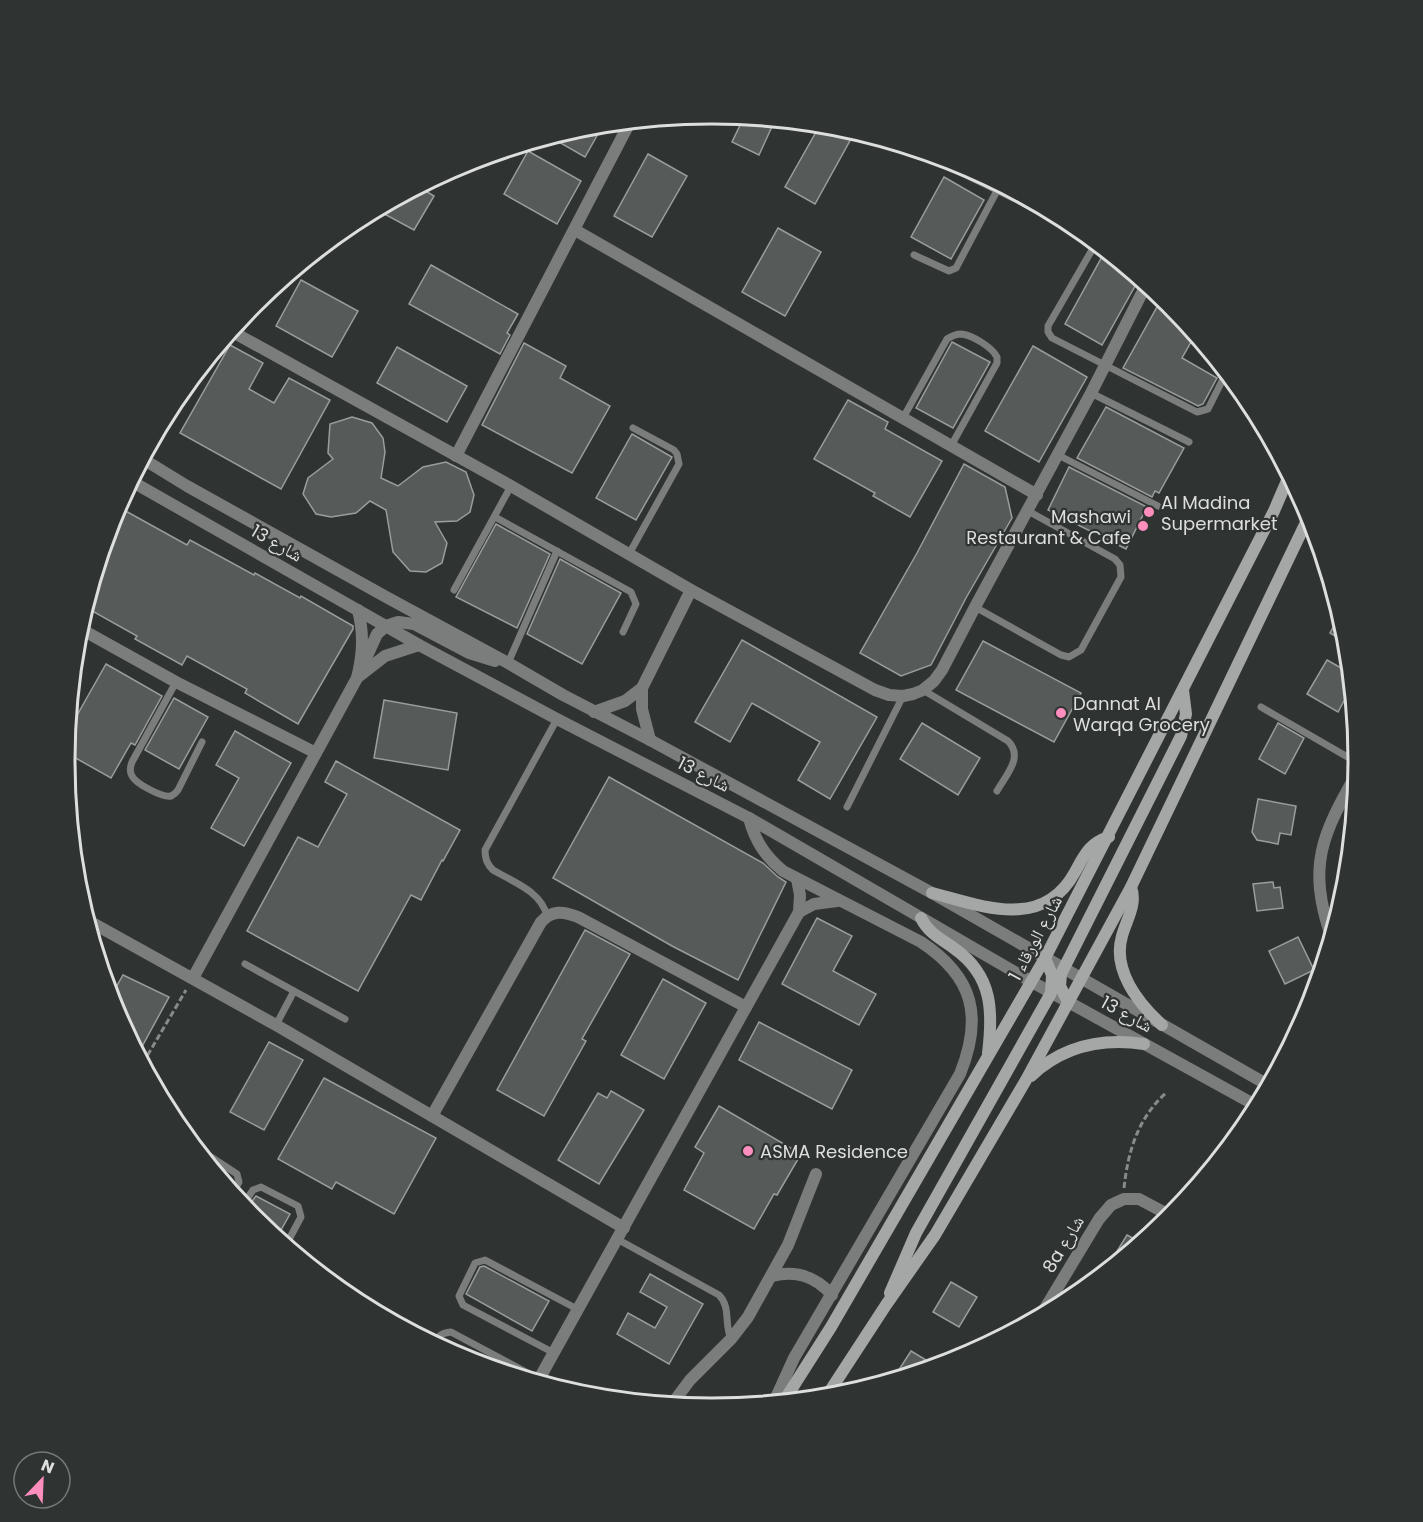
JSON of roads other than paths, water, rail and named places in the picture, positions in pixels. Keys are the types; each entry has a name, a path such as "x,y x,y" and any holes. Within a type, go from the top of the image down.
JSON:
{"main road":[{"name":"شارع الورقاء 1","path":"789,1393 831,1327 1032,982 1109,837 1285,485"},
{"path":"834,1385 935,1234 1026,1080 1131,887 1304,527"},
{"path":"1068,1002 1060,986 1064,968 1181,736 1186,714 1183,690"},
{"path":"932,893 1001,910 1040,906 1066,885 1089,847 1109,837"},
{"path":"1131,887 1134,901 1120,945 1121,964 1138,1000 1162,1025"},
{"path":"921,918 933,934 964,955 984,983 992,1019 987,1060"},
{"path":"886,1305 916,1233 1052,993 1052,975 1045,957"},
{"path":"1026,1080 1051,1060 1080,1047 1112,1041 1144,1044"}],"street":[{"path":"456,456 626,130"},
{"path":"575,230 1037,495"},
{"path":"238,335 511,486 691,590 875,690 889,695 903,696 923,690 942,670 1037,495 1142,292"},
{"name":"شارع 13","path":"150,463 594,712 932,893 1262,1081"},
{"name":"شارع 13","path":"138,485 418,645 749,818 1032,982 1249,1102"},
{"path":"594,712 625,701 642,688 691,590"},
{"path":"357,678 363,650 358,610"},
{"path":"193,978 357,678 374,639 386,626 398,622 409,622 479,657 508,663"},
{"path":"88,633 176,682 316,753"},
{"path":"357,678 385,656 418,645"},
{"path":"642,688 642,709 650,740"},
{"path":"1327,923 1322,910 1319,881 1321,853 1329,826 1347,791"},
{"path":"749,818 760,849 783,872 921,942 938,953 952,967 962,984 973,1017 972,1039 960,1074 794,1358 778,1394"},
{"path":"542,1375 799,912 800,895 797,879"},
{"path":"799,912 814,904 839,900"},
{"path":"432,1116 540,922 557,912 578,917 746,1007"},
{"path":"97,925 276,1025 432,1116 621,1233"},
{"path":"678,1396 690,1380 732,1339 748,1317 790,1238 816,1173"},
{"name":"8a شارع","path":"1051,1299 1105,1211 1111,1205 1124,1198 1139,1199 1162,1211"},
{"path":"771,1276 800,1274 818,1282 832,1295"}],"lane":[{"path":"915,255 949,271 956,268 997,192"},
{"path":"1091,250 1048,326 1048,332 1052,338 1197,412 1208,409 1222,382"},
{"path":"903,418 947,339 954,334 962,334 990,348 997,357 997,363 951,446"},
{"path":"1091,393 1189,442"},
{"path":"629,554 680,464 674,450 633,428"},
{"path":"1058,455 1158,506"},
{"path":"454,590 511,486"},
{"path":"975,607 1060,655 1069,657 1081,650 1115,588 1122,573 1118,562 1028,510"},
{"path":"495,517 631,592 636,604 623,632"},
{"path":"508,663 557,551"},
{"path":"176,682 132,762 131,776 137,782 159,794 173,795 178,790 202,742"},
{"path":"923,690 1013,746 1016,752 1015,759 997,791"},
{"path":"847,807 903,696"},
{"path":"1261,708 1348,757"},
{"path":"547,916 537,896 488,865 485,850 557,719"},
{"path":"245,964 345,1019"},
{"path":"276,1025 294,991"},
{"path":"217,1161 237,1174 239,1182 237,1186"},
{"path":"248,1197 253,1190 261,1187 298,1206 301,1217 290,1238"},
{"path":"621,1233 719,1295 727,1308 727,1326 732,1339"},
{"path":"554,1353 463,1305 459,1296 476,1263 485,1260 579,1310"},
{"path":"438,1336 451,1332 513,1366"}],"place":[{"name":"Al Madina Supermarket","path":"1149,512"},
{"name":"Mashawi Restaurant & Cafe","path":"1143,526"},
{"name":"Dannat Al Warqa Grocery","path":"1061,713"},
{"name":"ASMA Residence","path":"748,1151"}]}
